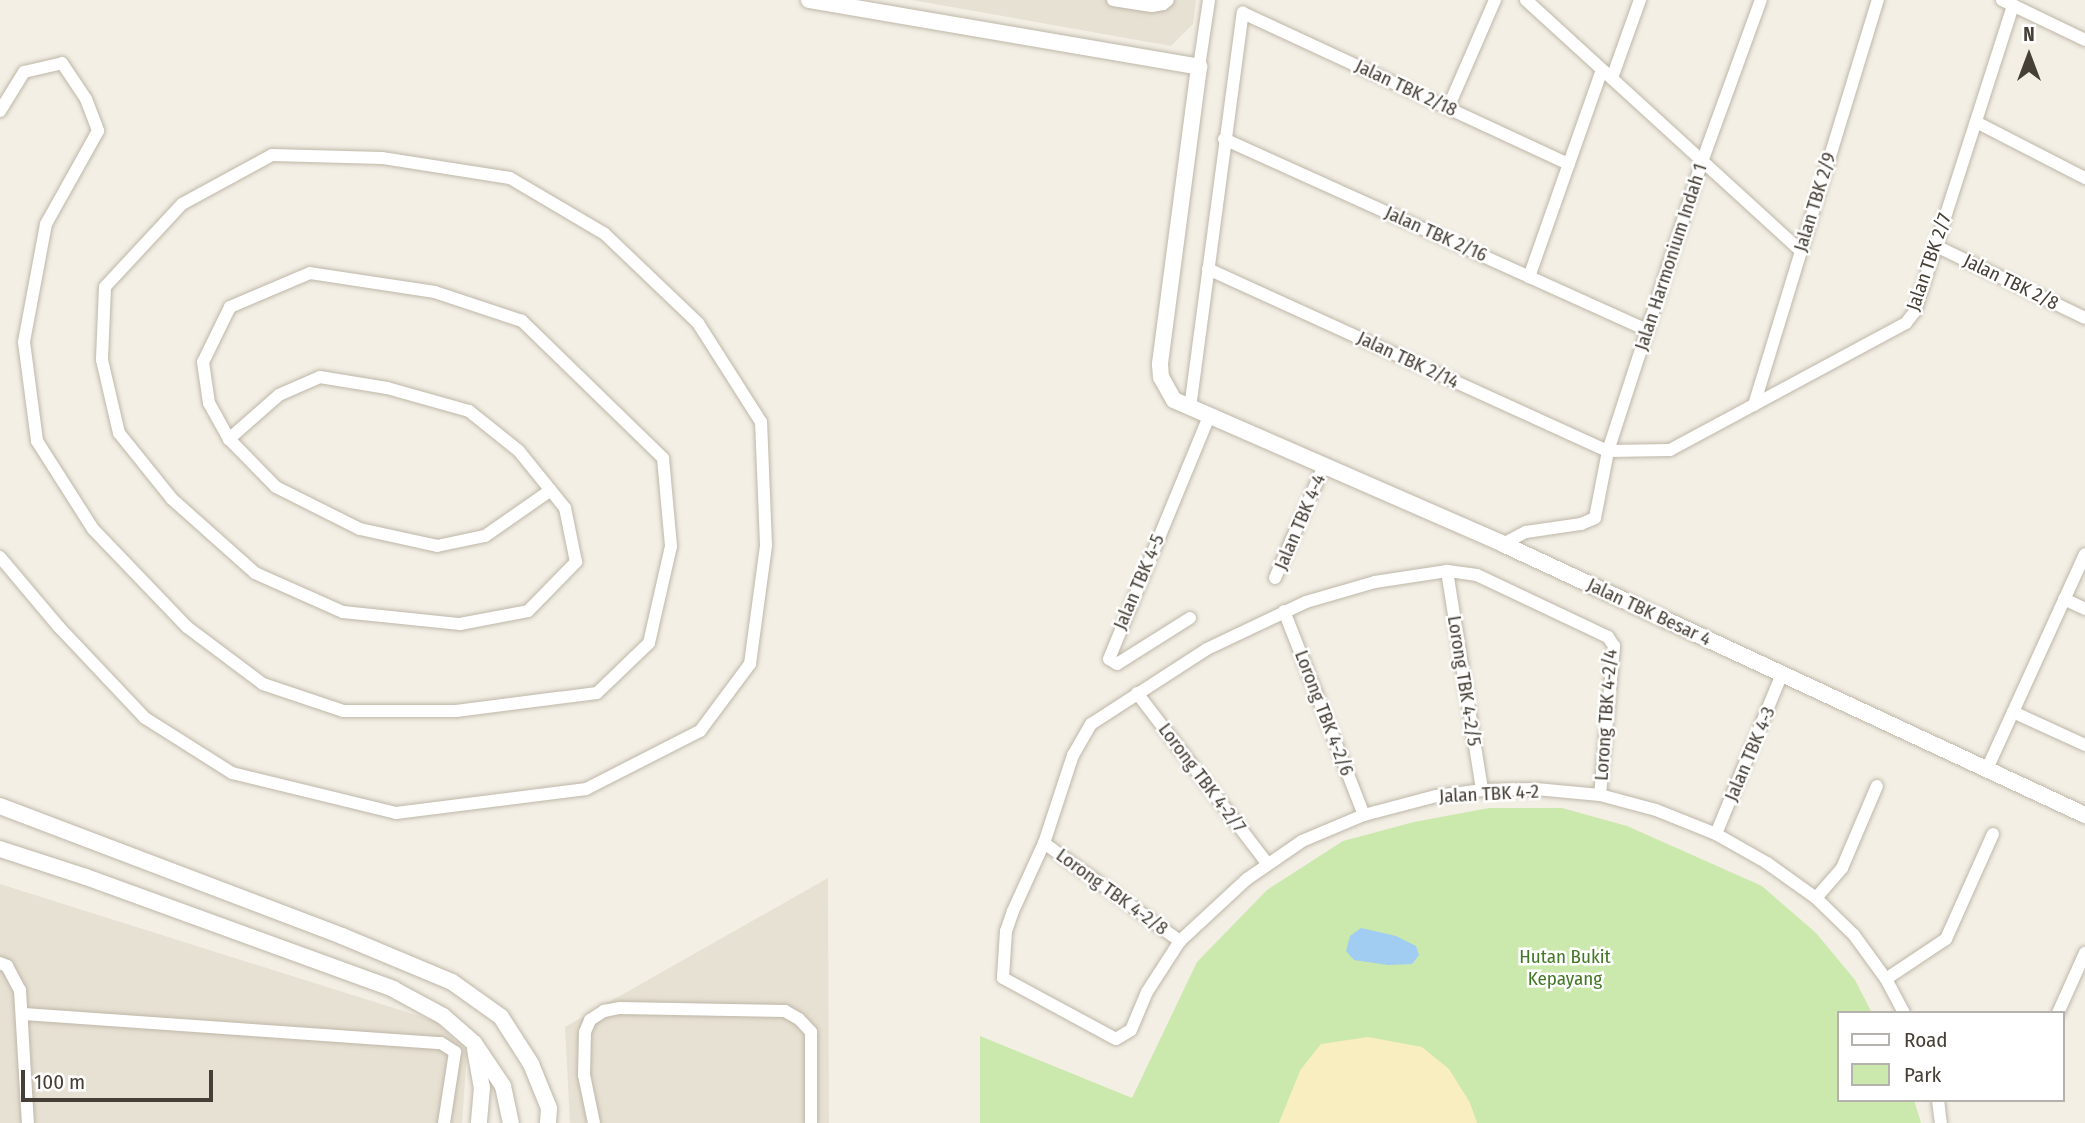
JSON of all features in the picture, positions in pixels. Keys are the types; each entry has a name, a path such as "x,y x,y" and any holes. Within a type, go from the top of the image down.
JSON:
{"street":[{"path":"809,0 1199,67"},
{"path":"1113,0 1165,2"},
{"path":"1209,0 1160,364 1161,377 1174,400 1190,408 1224,139"},
{"path":"1448,108 1496,0"},
{"path":"1526,0 1801,251"},
{"path":"1530,277 1569,164 1640,0"},
{"name":"Jalan Harmonium Indah 1","path":"1503,544 1526,532 1581,524 1595,518 1608,451 1703,159 1761,0"},
{"name":"Jalan TBK 2/9","path":"1754,405 1878,0"},
{"path":"2008,3 2085,40"},
{"name":"Jalan TBK 2/7","path":"1608,451 1670,450 1906,323 1916,311 1976,122 2008,3"},
{"name":"Jalan TBK 2/18","path":"1224,139 1243,13 1569,164"},
{"path":"0,111 24,72 62,64 86,99 98,131 46,224 24,342 37,441 93,529 187,627 262,684 343,711 456,711 597,692 649,643 671,546 663,458 522,321 435,292 310,273 230,307 203,362 209,403 229,439 276,487 360,530 437,546 485,536 551,490"},
{"path":"1976,122 2085,178"},
{"name":"Jalan TBK 2/16","path":"1224,139 1647,330"},
{"path":"0,557 59,627 145,718 232,773 396,813 586,789 700,731 751,664 766,545 761,422 698,323 605,234 510,178 382,158 272,155 182,204 105,287 102,360 119,433 172,499 256,573 343,612 460,624 528,611 576,562 565,508 519,452 469,411 387,388 320,377 279,395 229,439"},
{"name":"Jalan TBK 2/8","path":"1936,246 2081,317"},
{"name":"Jalan TBK 2/14","path":"1208,269 1608,451"},
{"name":"Jalan TBK Besar 4","path":"1190,408 1503,544 2085,815"},
{"name":"Jalan TBK 4-5","path":"1191,618 1117,664 1109,659 1209,415"},
{"name":"Jalan TBK 4-4","path":"1275,578 1324,466"},
{"path":"1987,769 2085,554"},
{"path":"1044,843 1073,755 1091,724 1207,649 1284,611 1375,582 1447,571"},
{"name":"Lorong TBK 4-2/4","path":"1447,571 1477,575 1608,636 1614,646 1600,795"},
{"name":"Lorong TBK 4-2/5","path":"1447,571 1482,790"},
{"path":"2064,599 2085,609"},
{"name":"Lorong TBK 4-2/6","path":"1284,611 1364,816"},
{"name":"Jalan TBK 4-3","path":"1716,834 1782,674"},
{"name":"Lorong TBK 4-2/7","path":"1137,693 1267,863"},
{"path":"2013,712 2085,745"},
{"path":"1816,898 1842,868 1877,786"},
{"name":"Jalan TBK 4-2","path":"1044,843 1006,931 1003,978 1116,1039 1130,1031 1147,992 1180,941 1267,863 1318,833 1364,816 1428,798 1482,790 1536,789 1600,795 1656,810 1716,834 1767,863 1816,898 1854,935 1886,979 1902,1011"},
{"path":"0,806 342,936 452,982 500,1017 531,1064 549,1108 548,1123"},
{"path":"1886,979 1947,939 1993,834"},
{"name":"Lorong TBK 4-2/8","path":"1044,843 1180,941"},
{"path":"0,849 86,877 393,989 443,1016 474,1043 503,1086 512,1123"},
{"path":"2059,1011 2085,953"},
{"path":"0,962 7,966 20,990 24,1014 28,1123"},
{"path":"594,1123 584,1074 584,1032 590,1020 604,1011 620,1008 785,1011 799,1018 811,1032 811,1123"},
{"path":"24,1014 441,1043 455,1052 444,1123"},
{"path":"474,1043 482,1087 479,1123"},
{"path":"1938,1102 1941,1123"}],"shaded area":[{"path":"912,0 1196,0 1193,24 1171,46"},
{"path":"828,878 829,1123 570,1123 565,1027"},
{"path":"0,884 435,1021 467,1052 462,1123 0,1123"}],"green space":[{"name":"Hutan Bukit Kepayang","path":"1489,808 1562,808 1627,826 1762,886 1816,933 1855,980 1871,1011 1836,1011 1836,1102 1915,1102 1921,1123 1477,1123 1469,1101 1301,1069 1279,1123 980,1123 980,1036 1132,1098 1197,962 1267,890 1343,841 1414,822"}],"sand":[{"path":"1368,1037 1422,1047 1449,1069 1469,1101 1477,1123 1279,1123 1301,1069 1321,1044"}],"water":[{"path":"1361,928 1396,936 1416,946 1419,955 1412,964 1388,965 1354,960 1346,951 1350,936"}]}
